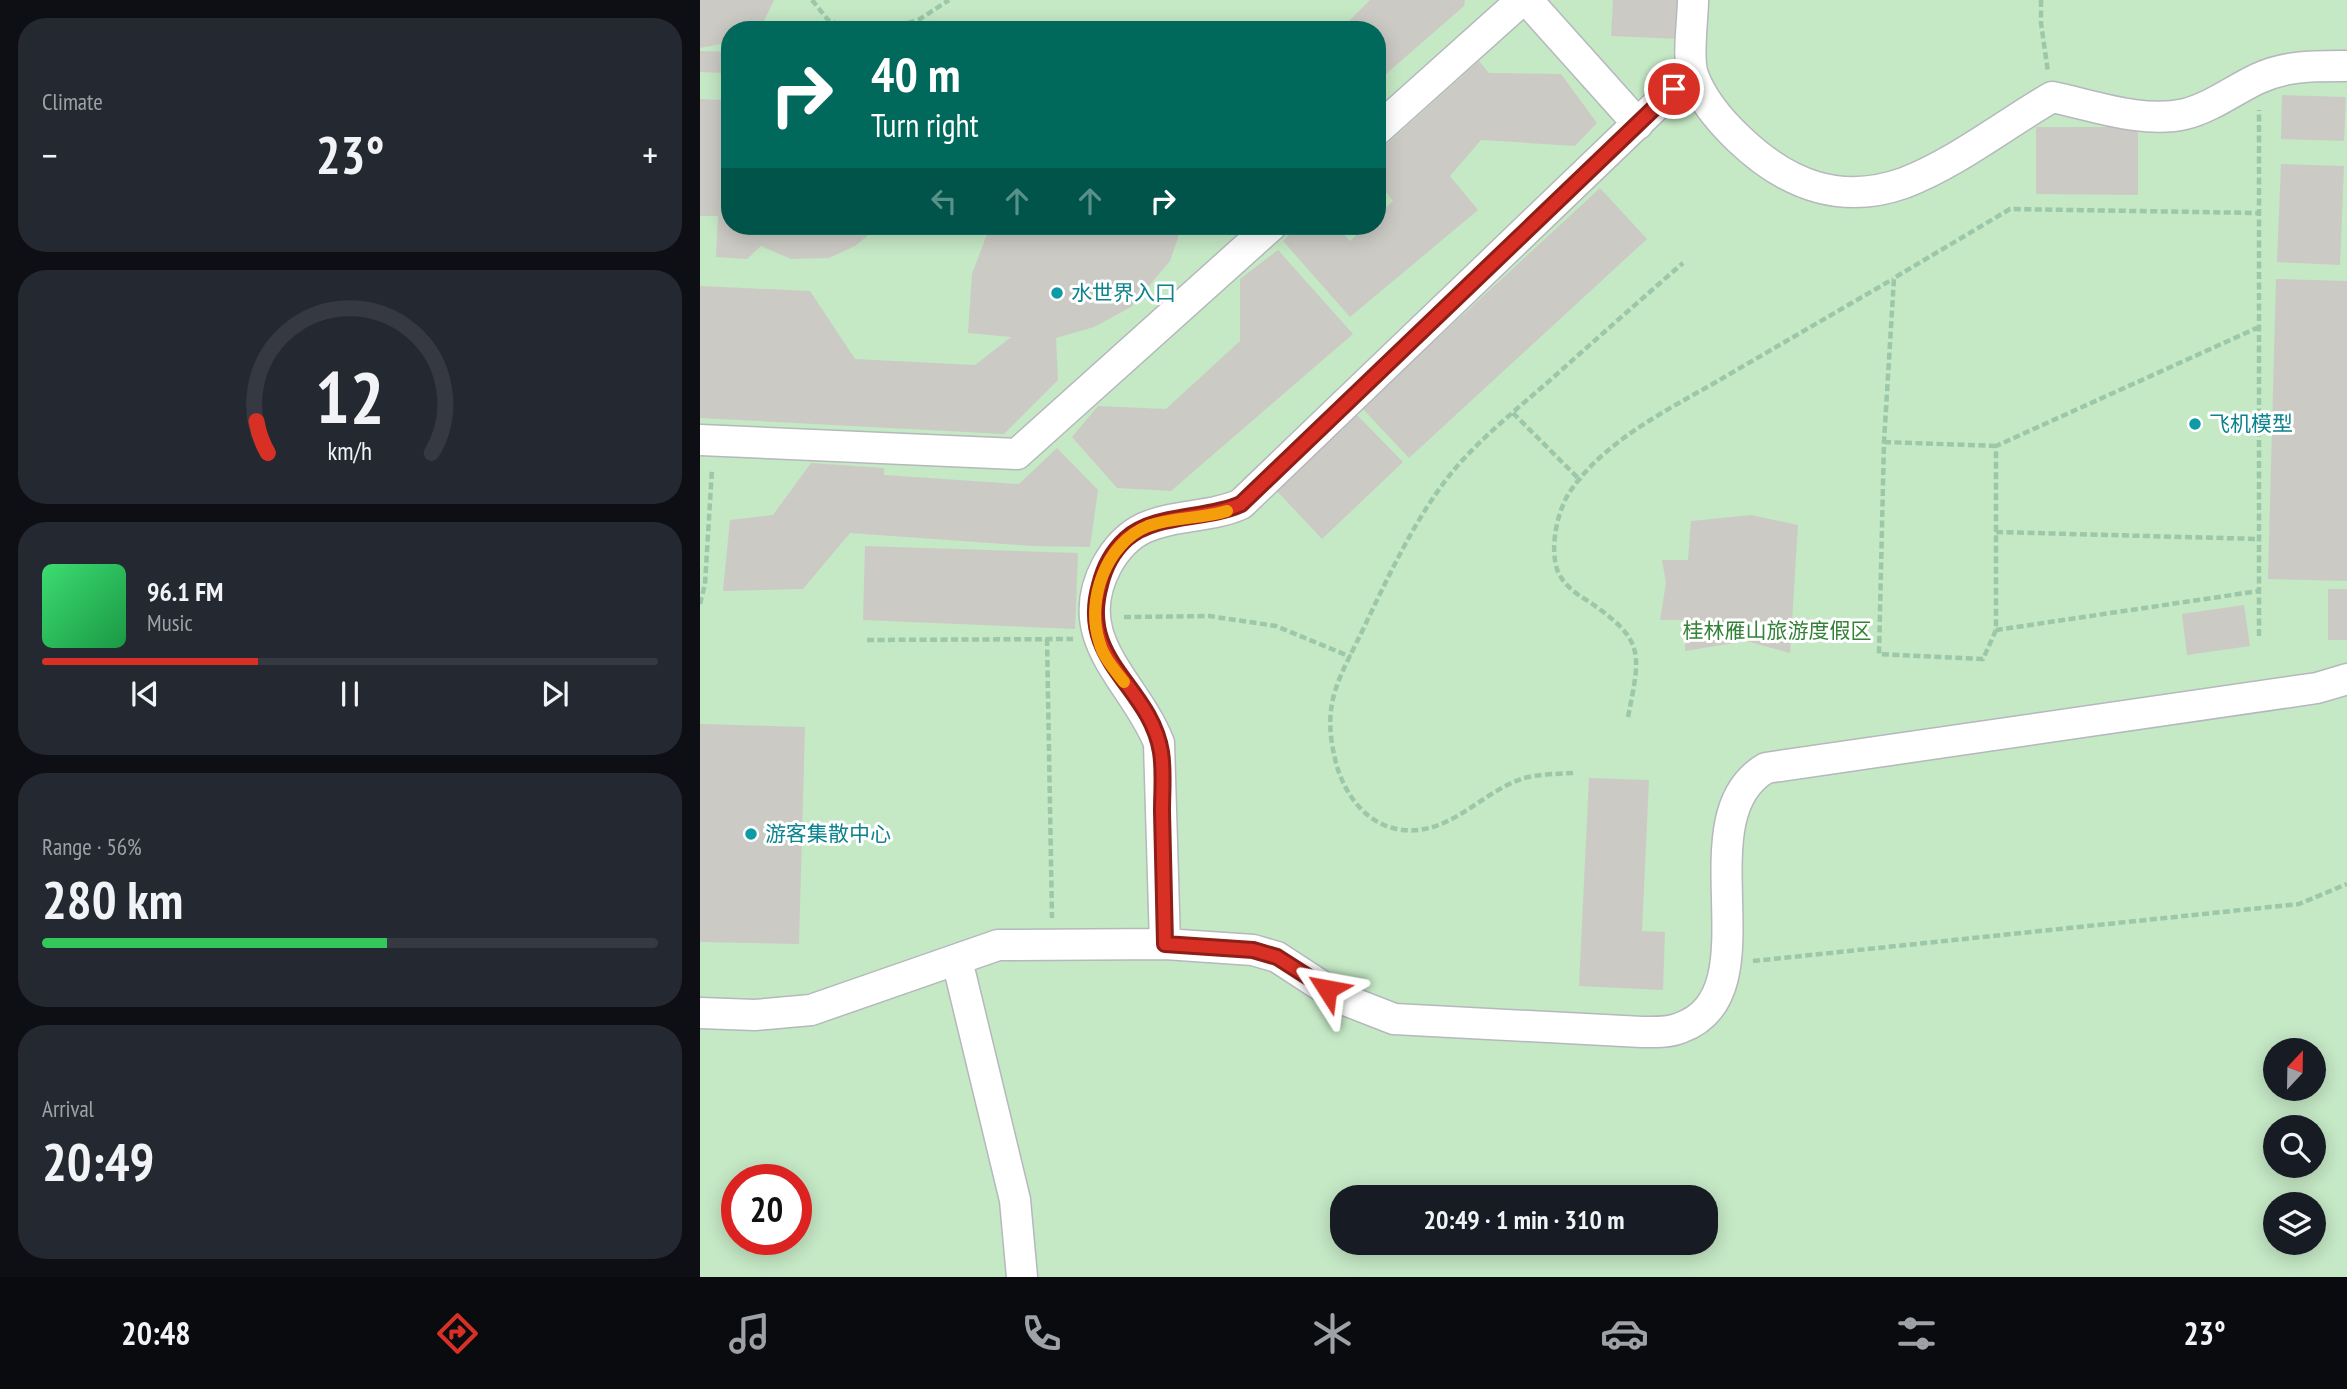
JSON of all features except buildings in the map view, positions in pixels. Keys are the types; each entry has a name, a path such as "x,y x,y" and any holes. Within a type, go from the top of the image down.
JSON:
{"street":[{"path":"1386,122 1522,0"},
{"path":"1527,0 1637,124"},
{"path":"1693,0 1691,72 1705,100 1723,123 1775,171 1825,190 1848,192 1885,188 1929,172 2052,97 2148,115 2171,116 2194,111 2259,78 2294,67 2347,66"},
{"path":"1165,944 1159,743 1150,719 1107,660 1096,628 1095,602 1103,574 1126,539 1160,523 1213,515 1241,504 1691,72"},
{"path":"707,440 1017,454 1261,235"},
{"path":"700,1013 755,1014 811,1010 998,945 1165,944 1253,950 1277,957 1340,998 1394,1019 1642,1032 1682,1028 1705,1013 1719,991 1725,964 1729,833 1733,807 1749,781 1766,768 2316,688 2347,679"},
{"path":"957,960 1015,1200 1022,1277"}],"path":[{"path":"813,0 830,21"},
{"path":"914,21 949,0"},
{"path":"2041,0 2041,23 2052,97"},
{"path":"2259,78 2259,636"},
{"path":"1628,717 1637,668 1633,642 1620,624 1572,590 1559,572 1554,551 1558,521 1570,491 1635,429 2010,209 2259,213"},
{"path":"1573,773 1524,778 1496,790 1464,814 1426,829 1406,831 1375,822 1345,788 1329,730 1332,698 1391,570 1444,484 1459,465 1513,413 1683,263"},
{"path":"1894,278 1884,442 1879,654 1983,659 1996,629 1996,446"},
{"path":"1884,442 1996,446 2259,327"},
{"path":"1513,413 1581,481"},
{"path":"700,604 705,584 707,440"},
{"path":"1996,532 2259,539"},
{"path":"1996,629 2259,591"},
{"path":"867,640 1046,639 1096,628 1209,616 1276,626 1351,657"},
{"path":"1046,639 1052,943"},
{"path":"1725,964 2299,904 2347,884"}],"green space":[{"name":"桂林雁山旅游度假区","path":"700,0 2347,0 2347,1277 700,1277"}],"slow traffic":[{"path":"1124,682 1102,651 1095,617 1098,589 1110,560 1126,539 1137,531 1160,523 1227,511"}],"place":[{"name":"水世界入口","path":"1057,293"},
{"name":"飞机模型","path":"2195,424"},
{"name":"游客集散中心","path":"751,834"}],"route":[{"path":"1327,989 1277,957 1253,950 1165,944 1159,743 1150,719 1107,660 1098,639 1095,602 1103,574 1118,548 1137,531 1188,517 1213,515 1241,504 1674,89"}]}
